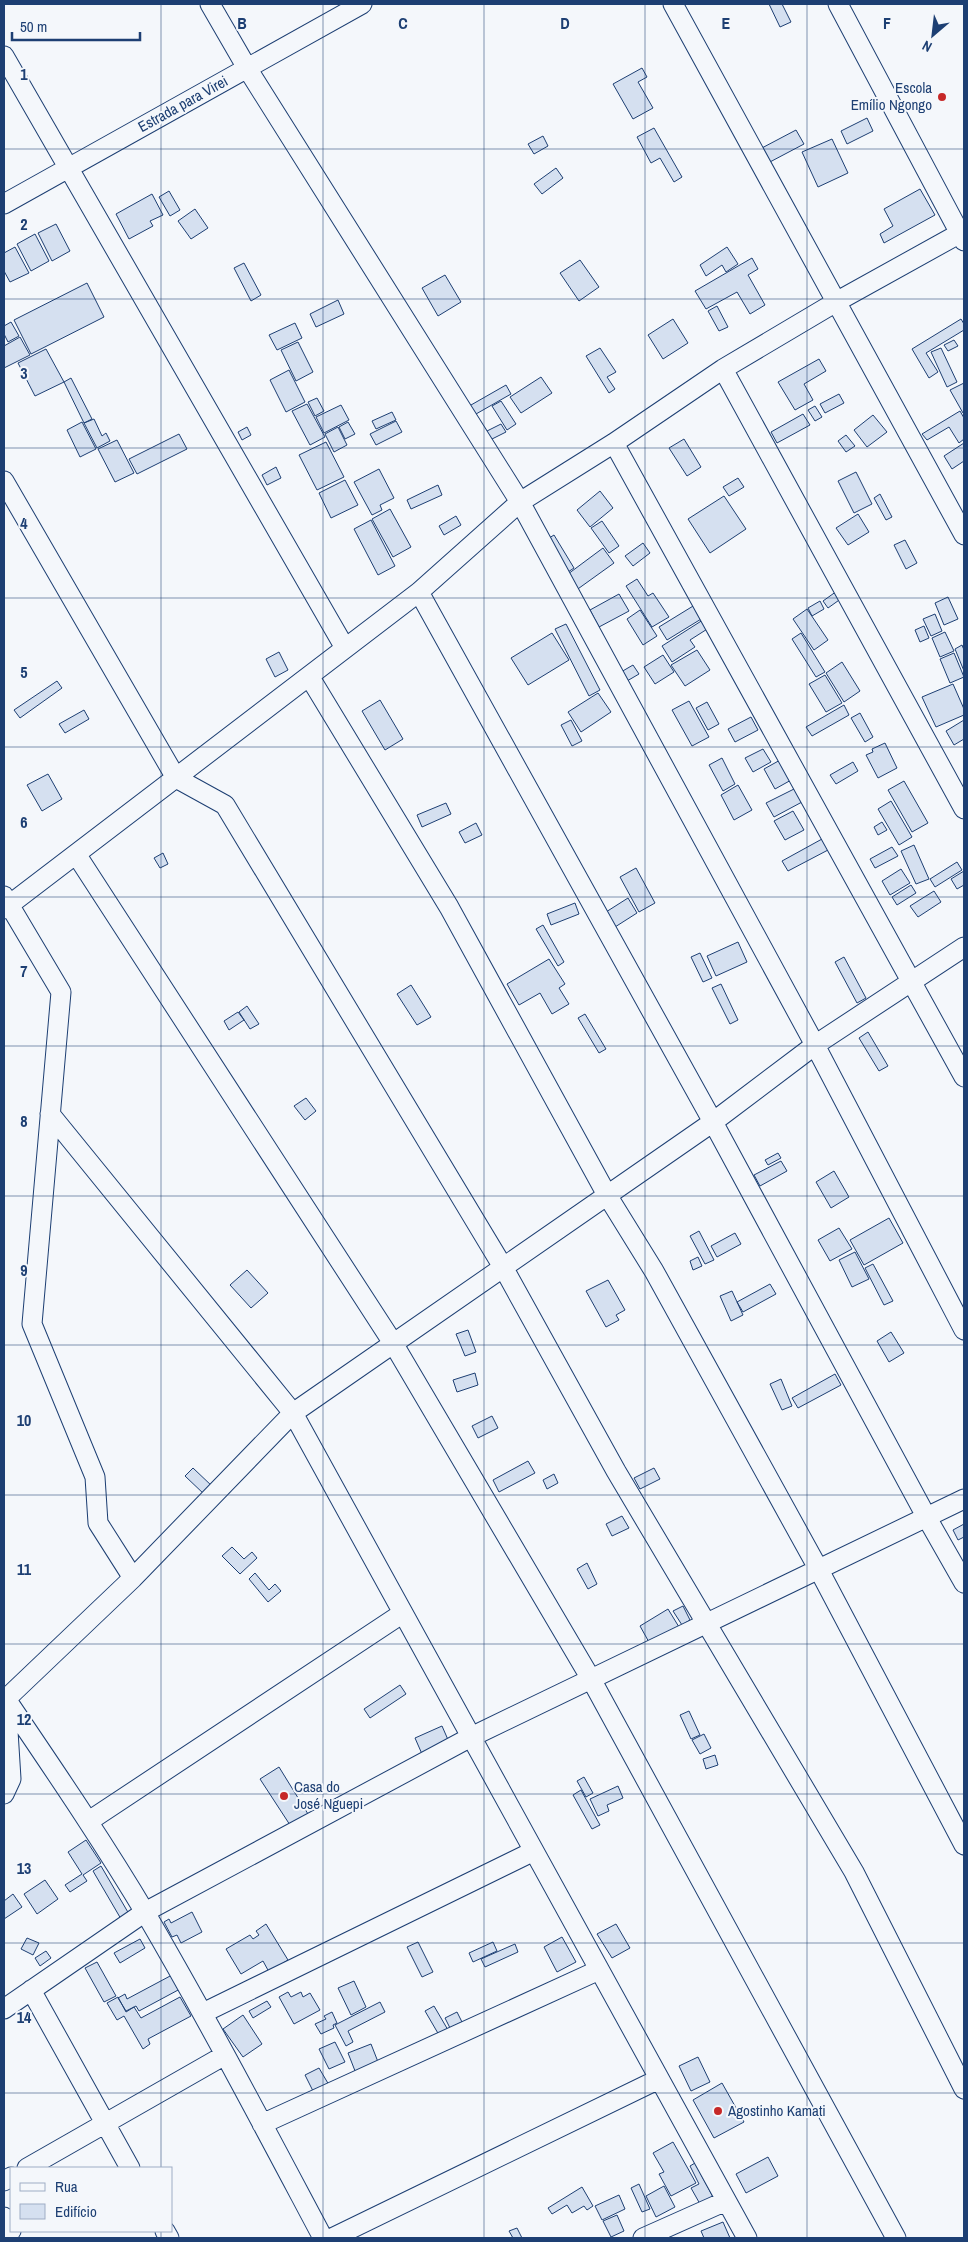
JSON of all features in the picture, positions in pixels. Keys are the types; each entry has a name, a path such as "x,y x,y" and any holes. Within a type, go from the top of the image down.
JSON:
{"street":[{"path":"210,4 247,68 520,502 815,1045 964,1330"},
{"name":"Estrada para Virei","path":"4,204 362,4"},
{"path":"673,4 964,535"},
{"path":"133,1578 98,1523 95,1477 32,1324 60,992 5,903 76,854 419,592 520,502 614,443 722,369 836,302 963,235 838,4"},
{"path":"4,56 345,648"},
{"path":"722,369 964,809"},
{"path":"614,443 964,1077"},
{"path":"4,481 176,778 225,805 503,1267 616,1471 708,1623 854,1872 964,2090"},
{"path":"419,592 713,1122 964,1583"},
{"path":"309,676 449,907 607,1195 654,1271 819,1570 964,1845"},
{"path":"76,854 394,1343 591,1679 896,2238"},
{"path":"5,1696 133,1578 293,1413 713,1122 815,1045 912,983 964,947"},
{"path":"50,1114 293,1413 747,2238"},
{"path":"4,2009 145,1912 471,1737 964,1500"},
{"path":"88,1820 403,1612"},
{"path":"4,1794 11,1779 5,1696"},
{"path":"5,1696 88,1820 145,1912 203,2014 323,2238"},
{"path":"203,2014 534,1851"},
{"path":"262,2124 599,1970"},
{"path":"31,1990 129,2167"},
{"path":"29,2167 106,2125 225,2055"},
{"path":"332,2238 659,2079"},
{"path":"643,2238 726,2201"},
{"path":"4,2217 10,2229"}],"building":[{"path":"769,4 782,4 791,22 780,27"},
{"path":"642,68 647,77 638,82 653,108 633,119 613,84"},
{"path":"867,118 873,131 847,144 841,131"},
{"path":"654,128 682,177 674,182 660,158 651,163 637,137"},
{"path":"796,130 804,144 768,163 760,149"},
{"path":"543,136 548,146 534,154 528,144"},
{"path":"832,139 848,173 818,187 802,152"},
{"path":"556,168 563,178 542,194 534,184"},
{"path":"920,189 935,215 884,243 880,234 893,226 884,209"},
{"path":"169,191 180,210 170,216 159,197"},
{"path":"152,194 163,215 150,221 153,226 129,239 116,214"},
{"path":"195,209 208,228 191,239 178,221"},
{"path":"56,224 70,251 52,261 38,233"},
{"path":"35,234 49,261 31,271 17,244"},
{"path":"15,247 29,273 10,282 4,271 4,253"},
{"path":"727,247 738,264 726,272 722,265 706,276 700,265"},
{"path":"752,258 758,269 748,275 765,305 750,314 737,292 706,309 695,291"},
{"path":"580,260 599,287 579,301 560,273"},
{"path":"244,263 261,295 251,301 234,268"},
{"path":"445,275 461,302 438,316 422,288"},
{"path":"87,283 104,317 31,354 14,320"},
{"path":"338,300 344,314 316,327 310,314"},
{"path":"717,306 728,327 719,331 708,311"},
{"path":"673,319 688,343 663,359 648,335"},
{"path":"961,319 964,324 964,330 926,353 938,372 929,378 912,349"},
{"path":"11,322 19,336 8,342 4,334 4,326"},
{"path":"295,323 302,338 277,350 269,335"},
{"path":"20,337 30,355 4,368 4,346"},
{"path":"954,340 958,346 948,351 944,345"},
{"path":"298,342 313,372 296,381 281,350"},
{"path":"600,348 616,372 607,377 615,389 609,393 586,356"},
{"path":"941,348 957,382 947,387 931,352"},
{"path":"46,349 64,382 35,396 18,363"},
{"path":"819,359 826,371 804,384 813,400 795,410 778,382"},
{"path":"289,370 305,402 286,412 270,380"},
{"path":"541,377 552,393 521,413 510,397"},
{"path":"71,378 92,419 84,423 64,382"},
{"path":"964,383 964,412 963,413 950,390"},
{"path":"506,385 511,394 469,418 464,409"},
{"path":"839,394 844,403 825,413 820,404"},
{"path":"317,398 324,411 315,416 308,402"},
{"path":"501,401 516,424 507,430 492,406"},
{"path":"307,404 325,437 310,445 292,411"},
{"path":"341,405 349,420 324,433 316,417"},
{"path":"815,406 822,417 815,421 808,410"},
{"path":"960,411 964,418 964,439 959,443 949,427 927,440 922,434"},
{"path":"392,412 396,420 376,429 372,421"},
{"path":"803,414 810,425 777,443 771,432"},
{"path":"873,415 887,432 867,447 854,430"},
{"path":"94,419 102,436 106,433 110,441 97,448 84,423"},
{"path":"396,421 402,432 376,445 370,434"},
{"path":"82,422 96,449 80,457 67,430"},
{"path":"348,422 355,434 345,439 339,427"},
{"path":"501,424 506,432 488,441 483,433"},
{"path":"247,427 251,435 242,440 238,432"},
{"path":"338,427 347,445 334,452 325,434"},
{"path":"179,434 187,449 137,474 129,459"},
{"path":"846,435 855,446 846,452 838,441"},
{"path":"684,439 701,467 687,476 669,448"},
{"path":"117,440 134,473 115,482 98,449"},
{"path":"326,442 344,477 317,490 299,455"},
{"path":"964,443 964,461 952,469 944,456"},
{"path":"276,467 281,478 267,485 262,475"},
{"path":"379,469 394,498 380,505 382,510 372,515 354,482"},
{"path":"856,472 872,504 854,513 838,481"},
{"path":"738,478 744,487 729,496 723,487"},
{"path":"345,480 358,505 331,518 319,493"},
{"path":"438,485 442,495 411,509 407,500"},
{"path":"600,491 613,508 590,527 577,510"},
{"path":"880,494 892,517 886,520 874,498"},
{"path":"724,496 746,529 710,553 688,519"},
{"path":"390,509 411,547 393,557 372,519"},
{"path":"858,514 869,532 848,545 836,528"},
{"path":"456,516 461,525 444,535 439,526"},
{"path":"371,520 395,566 378,575 354,529"},
{"path":"602,521 619,546 609,553 591,528"},
{"path":"554,535 574,568 562,576 541,543"},
{"path":"905,540 917,563 906,569 894,545"},
{"path":"643,543 650,553 633,566 625,556"},
{"path":"603,548 614,563 575,591 564,577"},
{"path":"637,579 648,596 653,593 669,617 652,627 626,586"},
{"path":"837,591 842,598 828,608 823,601"},
{"path":"619,594 629,611 599,627 590,610"},
{"path":"948,597 958,619 944,625 935,603"},
{"path":"820,601 824,609 812,616 808,608"},
{"path":"698,603 706,616 667,640 659,627"},
{"path":"807,609 828,640 814,650 793,619"},
{"path":"640,610 657,636 643,645 627,619"},
{"path":"935,614 942,631 931,636 923,619"},
{"path":"706,618 712,626 690,640 695,647 672,662 662,646"},
{"path":"566,624 600,690 589,696 555,629"},
{"path":"924,626 929,638 920,642 915,630"},
{"path":"945,632 954,651 940,657 932,638"},
{"path":"552,633 569,660 528,685 511,658"},
{"path":"801,633 825,672 816,677 792,639"},
{"path":"962,645 964,650 964,671 955,649"},
{"path":"697,650 710,670 685,686 671,665"},
{"path":"279,652 288,670 275,677 266,659"},
{"path":"954,653 964,677 950,683 940,659"},
{"path":"663,655 674,672 655,684 644,667"},
{"path":"842,662 860,691 844,702 826,673"},
{"path":"633,665 639,674 627,681 621,672"},
{"path":"825,675 842,703 826,712 809,684"},
{"path":"57,681 62,688 20,718 14,710"},
{"path":"953,684 964,709 964,715 936,727 922,697"},
{"path":"598,693 611,712 581,732 568,712"},
{"path":"380,700 403,739 385,750 362,711"},
{"path":"689,701 709,737 692,746 672,710"},
{"path":"707,702 719,724 708,730 696,708"},
{"path":"844,705 849,715 812,736 806,727"},
{"path":"84,710 89,719 65,733 59,724"},
{"path":"860,713 873,737 865,742 851,718"},
{"path":"751,717 758,730 735,742 728,729"},
{"path":"571,720 582,741 572,746 561,725"},
{"path":"964,720 964,739 954,745 946,731"},
{"path":"885,743 897,768 878,778 866,755 873,752 872,749"},
{"path":"763,749 771,762 753,772 745,758"},
{"path":"722,758 735,784 723,791 709,765"},
{"path":"782,759 793,779 775,789 764,769"},
{"path":"853,762 858,771 836,784 830,775"},
{"path":"48,774 62,799 42,811 27,785"},
{"path":"904,781 928,823 912,832 888,790"},
{"path":"738,785 752,810 734,820 721,795"},
{"path":"794,789 802,802 774,817 766,803"},
{"path":"891,801 912,837 899,845 878,809"},
{"path":"446,803 451,814 422,827 417,815"},
{"path":"793,811 804,830 785,840 774,821"},
{"path":"882,822 887,830 878,835 874,827"},
{"path":"476,823 482,835 465,843 459,832"},
{"path":"822,839 828,850 788,871 782,861"},
{"path":"914,845 929,879 916,884 901,851"},
{"path":"892,847 898,856 875,868 870,859"},
{"path":"163,853 168,864 160,868 154,858"},
{"path":"957,862 962,870 935,887 930,879"},
{"path":"636,868 655,903 639,912 620,877"},
{"path":"901,869 910,883 890,895 882,881"},
{"path":"964,871 964,885 957,889 951,879"},
{"path":"911,885 916,893 897,905 892,897"},
{"path":"934,891 941,902 918,917 910,906"},
{"path":"628,898 637,913 615,927 606,912"},
{"path":"575,903 579,914 551,925 547,914"},
{"path":"543,925 564,962 558,966 536,929"},
{"path":"738,942 747,962 716,976 707,956"},
{"path":"700,953 712,978 703,982 691,957"},
{"path":"844,957 866,998 857,1003 835,962"},
{"path":"549,959 565,984 559,988 569,1004 552,1014 540,993 519,1005 507,984"},
{"path":"721,984 738,1020 730,1024 712,988"},
{"path":"411,985 431,1017 417,1025 397,994"},
{"path":"247,1006 259,1024 250,1029 239,1012"},
{"path":"238,1012 244,1020 229,1030 224,1021"},
{"path":"585,1014 606,1049 599,1053 578,1018"},
{"path":"868,1032 888,1066 879,1071 859,1038"},
{"path":"306,1098 316,1111 305,1120 294,1106"},
{"path":"778,1153 781,1158 768,1165 765,1160"},
{"path":"781,1161 787,1171 760,1186 754,1175"},
{"path":"834,1171 849,1197 831,1208 816,1182"},
{"path":"889,1218 903,1243 864,1265 850,1240"},
{"path":"839,1228 852,1249 830,1261 818,1240"},
{"path":"699,1231 714,1260 705,1264 690,1236"},
{"path":"735,1233 741,1244 717,1257 711,1246"},
{"path":"855,1252 869,1279 852,1287 839,1260"},
{"path":"698,1257 702,1266 693,1270 690,1261"},
{"path":"873,1264 893,1301 884,1305 865,1268"},
{"path":"247,1270 268,1293 251,1308 230,1285"},
{"path":"608,1280 625,1310 616,1315 619,1320 606,1327 586,1291"},
{"path":"770,1284 776,1294 743,1312 737,1302"},
{"path":"732,1291 743,1315 731,1321 720,1296"},
{"path":"468,1330 476,1352 465,1356 456,1334"},
{"path":"891,1332 904,1353 889,1362 877,1341"},
{"path":"475,1373 478,1385 457,1392 453,1380"},
{"path":"835,1374 841,1385 798,1408 792,1398"},
{"path":"781,1379 792,1406 782,1410 770,1384"},
{"path":"492,1416 498,1428 478,1438 472,1426"},
{"path":"528,1461 535,1473 499,1492 493,1480"},
{"path":"193,1468 213,1487 205,1495 185,1476"},
{"path":"654,1468 660,1479 640,1489 634,1478"},
{"path":"554,1474 558,1483 547,1489 543,1480"},
{"path":"622,1516 629,1528 612,1536 606,1524"},
{"path":"964,1524 964,1537 958,1540 953,1530"},
{"path":"232,1547 244,1559 252,1552 257,1558 240,1574 222,1556"},
{"path":"587,1563 597,1584 588,1589 577,1569"},
{"path":"255,1573 269,1590 275,1584 281,1591 268,1602 249,1579"},
{"path":"683,1606 690,1620 682,1625 673,1611"},
{"path":"668,1609 679,1627 650,1644 640,1626"},
{"path":"400,1685 406,1694 370,1718 364,1709"},
{"path":"689,1711 700,1735 691,1739 680,1715"},
{"path":"442,1726 449,1742 422,1754 415,1738"},
{"path":"704,1734 711,1748 700,1754 692,1740"},
{"path":"715,1755 718,1765 706,1769 703,1759"},
{"name":"Casa do José Nguepi","path":"279,1767 308,1814 290,1825 260,1779"},
{"path":"584,1777 593,1793 586,1797 577,1781"},
{"path":"618,1786 623,1798 607,1805 609,1811 598,1816 590,1799"},
{"path":"581,1790 600,1825 592,1829 573,1795"},
{"path":"86,1840 101,1863 83,1875 87,1881 70,1892 65,1885 82,1874 68,1852"},
{"path":"101,1866 129,1914 121,1919 93,1871"},
{"path":"45,1880 58,1899 37,1914 24,1894"},
{"path":"13,1894 22,1907 4,1919 4,1901"},
{"path":"192,1912 202,1932 181,1943 177,1935 172,1937 164,1922 169,1919 171,1923"},
{"path":"266,1924 288,1960 269,1972 263,1961 241,1974 226,1949 250,1935 253,1939 259,1935 256,1931"},
{"path":"616,1924 630,1948 612,1958 597,1934"},
{"path":"562,1937 576,1962 557,1972 544,1947"},
{"path":"27,1938 39,1943 33,1955 21,1949"},
{"path":"140,1939 145,1948 120,1963 114,1953"},
{"path":"418,1942 433,1972 422,1977 407,1947"},
{"path":"493,1942 497,1951 473,1962 469,1953"},
{"path":"515,1944 518,1952 485,1967 481,1959"},
{"path":"46,1951 51,1958 40,1966 35,1958"},
{"path":"97,1962 116,1996 104,2002 85,1968"},
{"path":"172,1975 180,1989 139,2011 136,2006 126,2011 118,1998 125,1994 127,1999"},
{"path":"354,1981 366,2007 351,2015 338,1988"},
{"path":"288,1992 291,1997 301,1992 303,1997 310,1993 320,2010 294,2024 279,1997"},
{"path":"118,1997 126,2012 134,2007 141,2018 180,1997 191,2016 148,2039 150,2044 143,2049 124,2016 117,2020 107,2003"},
{"path":"267,2001 271,2007 253,2018 249,2011"},
{"path":"380,2002 385,2012 348,2031 353,2042 346,2046 335,2025"},
{"path":"434,2006 448,2030 439,2035 425,2011"},
{"path":"332,2012 337,2023 333,2025 334,2028 321,2034 315,2024 326,2019 324,2016"},
{"path":"457,2012 462,2022 450,2028 445,2018"},
{"path":"243,2015 262,2044 243,2057 223,2029"},
{"path":"335,2042 345,2062 329,2069 319,2049"},
{"path":"371,2044 380,2067 357,2076 348,2053"},
{"path":"698,2057 710,2082 691,2091 679,2066"},
{"path":"319,2068 329,2085 314,2093 305,2075"},
{"name":"Agostinho Kamati","path":"722,2083 744,2122 714,2138 693,2100"},
{"path":"673,2142 696,2183 671,2196 659,2174 664,2172 653,2153"},
{"path":"768,2157 778,2176 746,2193 736,2174"},
{"path":"695,2163 713,2197 700,2204 691,2188 699,2184 690,2166"},
{"path":"639,2184 650,2209 642,2212 631,2188"},
{"path":"664,2186 675,2207 656,2217 646,2196"},
{"path":"582,2187 593,2206 587,2210 584,2206 572,2213 567,2205 552,2214 548,2208"},
{"path":"619,2195 625,2209 602,2220 595,2206"},
{"path":"617,2215 624,2231 611,2237 603,2221"},
{"path":"723,2222 730,2238 704,2238 701,2231"},
{"path":"517,2228 522,2238 513,2238 509,2231"}],"place":[{"name":"Escola Emílio Ngongo","path":"942,97"},
{"name":"Casa do José Nguepi","path":"284,1796"},
{"name":"Agostinho Kamati","path":"718,2111"}]}
